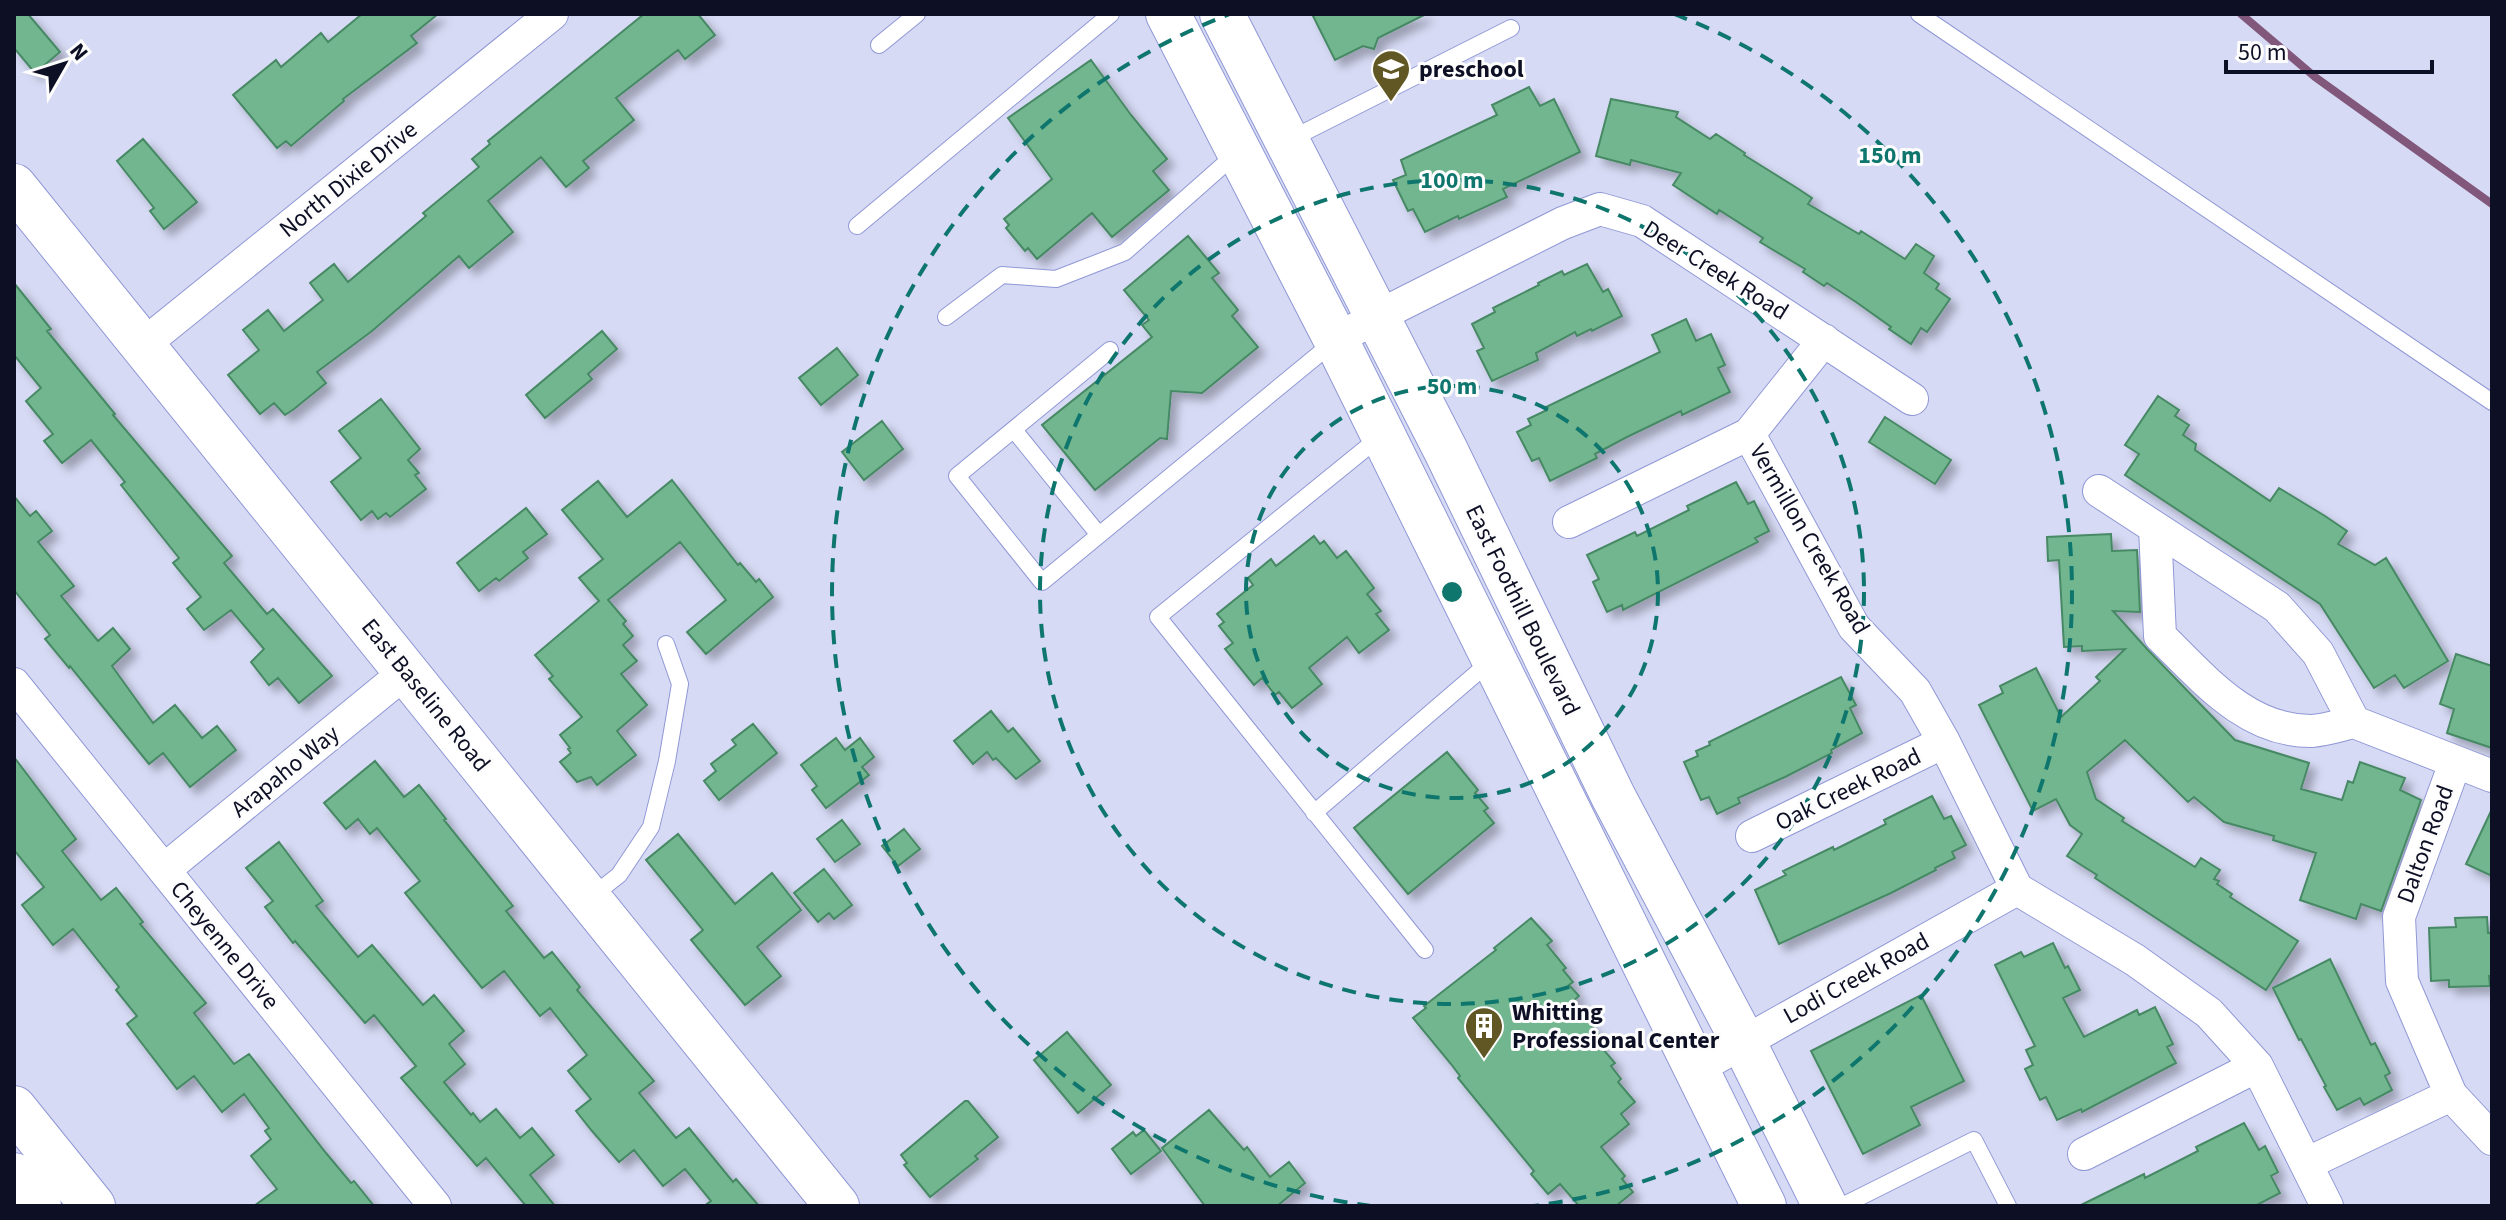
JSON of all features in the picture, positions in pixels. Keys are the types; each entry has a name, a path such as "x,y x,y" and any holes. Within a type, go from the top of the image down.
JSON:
{"main road":[{"name":"East Foothill Boulevard","path":"1168,14 1336,340 1764,1206"},
{"name":"East Foothill Boulevard","path":"1222,14 1446,451 1613,796 1743,1041 1825,1206"},
{"name":"East Baseline Road","path":"14,186 837,1206"},
{"path":"14,1108 93,1206"},
{"path":"14,1175 39,1206"}],"street":[{"name":"North Dixie Drive","path":"144,344 552,14"},
{"name":"Deer Creek Road","path":"1336,340 1563,223 1600,209 1642,221 1912,399"},
{"name":"Vermillon Creek Road","path":"1824,340 1749,434 1854,627 1915,691 1944,742 2017,889"},
{"path":"1569,522 1749,434"},
{"path":"2099,491 2277,607 2318,653 2354,722"},
{"path":"2155,528 2160,636 2226,700 2276,727 2314,731 2354,722 2492,776"},
{"name":"Arapaho Way","path":"164,870 407,671"},
{"name":"Cheyenne Drive","path":"14,684 435,1206"},
{"name":"Oak Creek Road","path":"1752,836 1944,742"},
{"name":"Dalton Road","path":"2455,763 2399,917 2402,981 2451,1095 2492,1139"},
{"name":"Lodi Creek Road","path":"1696,1069 2017,889"},
{"path":"2017,889 2135,960 2209,1013 2257,1066 2327,1206"},
{"path":"2084,1154 2257,1066"},
{"path":"2306,1164 2451,1095"}],"lane":[{"path":"879,45 917,14"},
{"path":"857,226 1111,14"},
{"path":"1919,14 2492,402"},
{"path":"1286,141 1511,28"},
{"path":"946,317 1002,275 1056,279 1125,252 1239,151"},
{"path":"1110,350 957,476 1042,582 1336,340"},
{"path":"1014,430 1099,535"},
{"path":"1383,435 1158,617 1425,950"},
{"path":"590,898 619,875 651,827 667,761 680,684 666,644"},
{"path":"1314,813 1493,659"},
{"path":"1842,1206 1974,1140 2008,1206"}],"building":[{"path":"14,14 28,14 60,52 35,73 14,48"},
{"path":"362,14 438,14 411,36 417,43 343,99 291,146 286,141 277,148 233,95 276,60 281,67 321,33 328,42"},
{"path":"644,14 698,14 715,35 685,59 678,50 616,98 634,120 583,161 589,168 566,187 541,157 488,201 513,232 469,268 459,256 372,331 317,372 326,383 294,409 285,415 274,403 260,414 228,375 259,350 243,330 268,310 284,331 323,300 310,283 334,264 348,282 479,167 472,159 490,144 488,141"},
{"path":"1312,14 1426,14 1378,38 1374,49 1363,46 1335,60"},
{"path":"1091,60 1167,159 1153,171 1169,190 1112,237 1092,213 1037,259 1028,248 1025,251 1006,228 1009,225 1004,219 1052,179 1008,118"},
{"path":"1529,87 1540,106 1554,99 1580,152 1503,189 1507,197 1425,232 1413,209 1408,211 1393,180 1406,175 1401,160 1497,115 1492,105"},
{"path":"1611,99 1678,112 1676,117 1710,139 1716,134 1812,198 1808,204 1859,234 1861,231 1905,259 1916,244 1934,256 1924,273 1939,284 1936,289 1950,299 1927,332 1921,328 1911,344 1856,302 1827,283 1824,286 1803,272 1805,269 1760,242 1763,238 1719,210 1717,214 1673,185 1681,173 1631,160 1630,165 1596,156"},
{"path":"143,139 197,202 164,229 150,211 154,208 117,161"},
{"path":"1188,236 1219,273 1212,278 1238,310 1232,316 1258,347 1202,393 1171,391 1167,439 1160,438 1095,490 1042,425 1152,337 1142,325 1149,320 1124,290"},
{"path":"1587,264 1603,292 1608,289 1622,316 1592,331 1577,336 1575,332 1536,353 1538,360 1492,381 1477,351 1484,348 1472,324 1495,312 1493,308 1538,283 1562,271 1564,275"},
{"path":"14,283 113,415 232,556 224,563 267,614 273,609 332,676 299,703 278,678 269,685 251,662 264,649 231,610 204,630 187,609 201,597 173,563 179,558 121,485 125,482 91,440 62,463 44,441 53,434 26,401 41,388 14,355"},
{"path":"1686,319 1696,341 1711,334 1725,365 1718,368 1730,392 1627,437 1595,454 1597,458 1550,481 1539,458 1532,461 1517,432 1531,425 1528,419 1547,410 1546,407 1660,352 1652,335"},
{"path":"602,331 617,349 588,374 592,379 545,418 526,395"},
{"path":"837,348 858,375 821,405 799,378"},
{"path":"2158,396 2179,410 2175,416 2189,425 2183,435 2196,444 2195,450 2270,501 2279,488 2325,516 2347,531 2338,544 2375,565 2386,558 2448,661 2404,688 2395,675 2374,688 2320,604 2125,475 2139,454 2125,445"},
{"path":"381,399 420,449 408,460 419,473 415,475 426,489 390,517 386,513 378,519 372,511 361,520 331,482 361,458 339,431"},
{"path":"1885,417 1951,460 1935,484 1869,442"},
{"path":"882,421 903,449 864,480 842,452"},
{"path":"672,480 738,565 740,563 756,582 759,579 773,597 706,654 687,632 726,600 680,542 608,600 626,621 623,624 633,636 623,645 637,661 621,674 647,705 617,731 636,755 597,785 591,777 577,782 560,762 571,753 560,735 582,717 549,679 553,676 535,655 599,601 579,578 603,559 562,510 598,481 627,517"},
{"path":"1736,482 1748,504 1754,501 1769,531 1755,538 1758,542 1623,610 1622,605 1607,612 1593,582 1599,579 1587,555 1635,532 1637,536"},
{"path":"14,496 30,516 36,511 52,531 38,542 74,586 61,596 98,641 113,628 130,649 112,666 153,723 175,705 202,738 217,726 236,750 190,787 163,753 149,764 45,639 50,635 14,590"},
{"path":"526,508 547,534 523,552 528,558 499,581 496,578 479,591 457,563"},
{"path":"2111,534 2112,551 2137,550 2140,612 2113,611 2235,740 2309,763 2301,789 2342,800 2348,781 2353,783 2360,762 2405,778 2400,790 2421,800 2381,911 2361,904 2356,919 2300,900 2316,853 2273,840 2274,836 2224,822 2194,797 2188,802 2125,740 2087,772 2096,799 2124,818 2122,821 2195,867 2201,858 2220,870 2214,879 2232,894 2230,897 2298,941 2266,990 2095,878 2097,875 2067,856 2082,834 2070,825 2056,799 2033,811 1979,705 2003,693 2000,686 2036,668 2061,717 2100,681 2096,677 2125,649 2082,651 2082,646 2064,647 2059,560 2048,561 2047,537"},
{"path":"1314,536 1320,544 1324,541 1337,558 1346,551 1374,588 1367,594 1381,611 1376,614 1389,630 1359,653 1347,637 1309,668 1322,684 1292,708 1279,692 1275,695 1262,678 1254,685 1225,649 1233,643 1219,626 1224,622 1217,614 1253,585 1248,578 1271,559 1276,566"},
{"path":"2456,654 2492,666 2492,748 2447,733 2454,709 2440,704"},
{"path":"1841,677 1856,705 1850,708 1862,733 1831,750 1832,753 1738,798 1740,803 1717,814 1709,797 1701,800 1684,762 1698,756 1696,751"},
{"path":"991,711 1008,732 1013,728 1040,761 1016,779 987,752 973,764 954,741"},
{"path":"753,724 777,753 719,800 704,781 716,771 711,764 736,745 732,740"},
{"path":"836,738 845,750 860,738 874,757 862,767 869,775 826,808 812,790 817,786 801,765"},
{"path":"1447,752 1478,790 1475,793 1488,808 1484,811 1494,823 1408,894 1354,828"},
{"path":"14,757 76,839 62,851 101,900 116,888 143,922 140,924 206,1003 194,1013 234,1064 249,1054 326,1153 374,1206 254,1206 277,1189 251,1156 271,1139 265,1131 269,1128 244,1094 222,1112 194,1076 177,1089 127,1024 137,1016 116,990 119,987 73,929 53,945 22,905 44,887 14,850"},
{"path":"375,761 404,797 419,785 513,906 506,911 544,958 552,952 580,987 577,990 654,1081 639,1093 676,1138 689,1128 733,1182 736,1179 759,1206 704,1206 711,1201 685,1169 663,1186 634,1150 619,1162 592,1131 576,1111 591,1099 568,1071 587,1055 550,1008 540,1016 504,971 482,988 405,893 420,881 377,828 370,834 358,819 346,829 324,803"},
{"path":"1932,796 1944,819 1951,816 1966,845 1952,852 1955,858 1891,893 1779,944 1755,890 1786,875 1783,871 1886,824 1884,820"},
{"path":"2492,809 2492,876 2466,864"},
{"path":"842,820 860,844 835,862 817,839"},
{"path":"904,829 920,849 898,866 882,846"},
{"path":"678,834 735,904 772,873 801,910 757,947 781,976 745,1005 691,940 703,930 646,860"},
{"path":"279,842 323,901 316,906 358,957 372,945 423,1005 434,995 464,1031 449,1044 465,1064 444,1082 480,1122 496,1109 520,1138 532,1128 554,1155 530,1175 555,1206 526,1206 486,1158 477,1166 401,1078 416,1066 374,1015 365,1023 265,907 273,901 246,868"},
{"path":"824,869 852,905 834,919 829,913 818,922 794,893"},
{"path":"2487,917 2488,933 2492,933 2490,986 2449,987 2449,980 2431,981 2429,928 2456,927 2455,918"},
{"name":"Whitting Professional Center","path":"1531,918 1552,941 1547,945 1566,968 1563,970 1573,982 1569,985 1579,996 1572,1002 1601,1037 1596,1041 1615,1063 1611,1066 1621,1079 1618,1082 1635,1102 1621,1114 1629,1124 1601,1147 1625,1176 1622,1179 1633,1192 1616,1206 1579,1206 1560,1184 1548,1194 1531,1174 1534,1171 1413,1018"},
{"path":"2053,943 2080,990 2063,998 2084,1037 2137,1010 2139,1015 2155,1007 2173,1044 2167,1047 2176,1063 2082,1112 2081,1109 2057,1120 2046,1097 2040,1100 2025,1069 2033,1065 2026,1050 2035,1046 1995,965 2021,952 2024,957"},
{"path":"2330,959 2371,1045 2375,1043 2390,1073 2385,1076 2392,1090 2364,1105 2360,1098 2337,1110 2273,988"},
{"path":"1921,995 1964,1081 1911,1107 1920,1125 1863,1154 1811,1051"},
{"path":"1067,1032 1111,1085 1078,1113 1034,1060"},
{"path":"965,1101 998,1137 975,1156 978,1159 930,1197 904,1165 907,1163 901,1155"},
{"path":"1209,1110 1244,1150 1247,1147 1270,1177 1289,1162 1305,1183 1277,1206 1205,1206 1162,1148"},
{"path":"2244,1123 2259,1150 2265,1146 2278,1172 2271,1176 2280,1193 2255,1206 2079,1206 2144,1174 2145,1178"},
{"path":"1144,1130 1161,1151 1131,1174 1112,1149 1133,1132 1136,1136"}],"waterway":[{"path":"2241,14 2315,77 2492,204"}],"place":[{"name":"preschool","path":"1391,103"},
{"name":"Whitting Professional Center","path":"1484,1060"}]}
